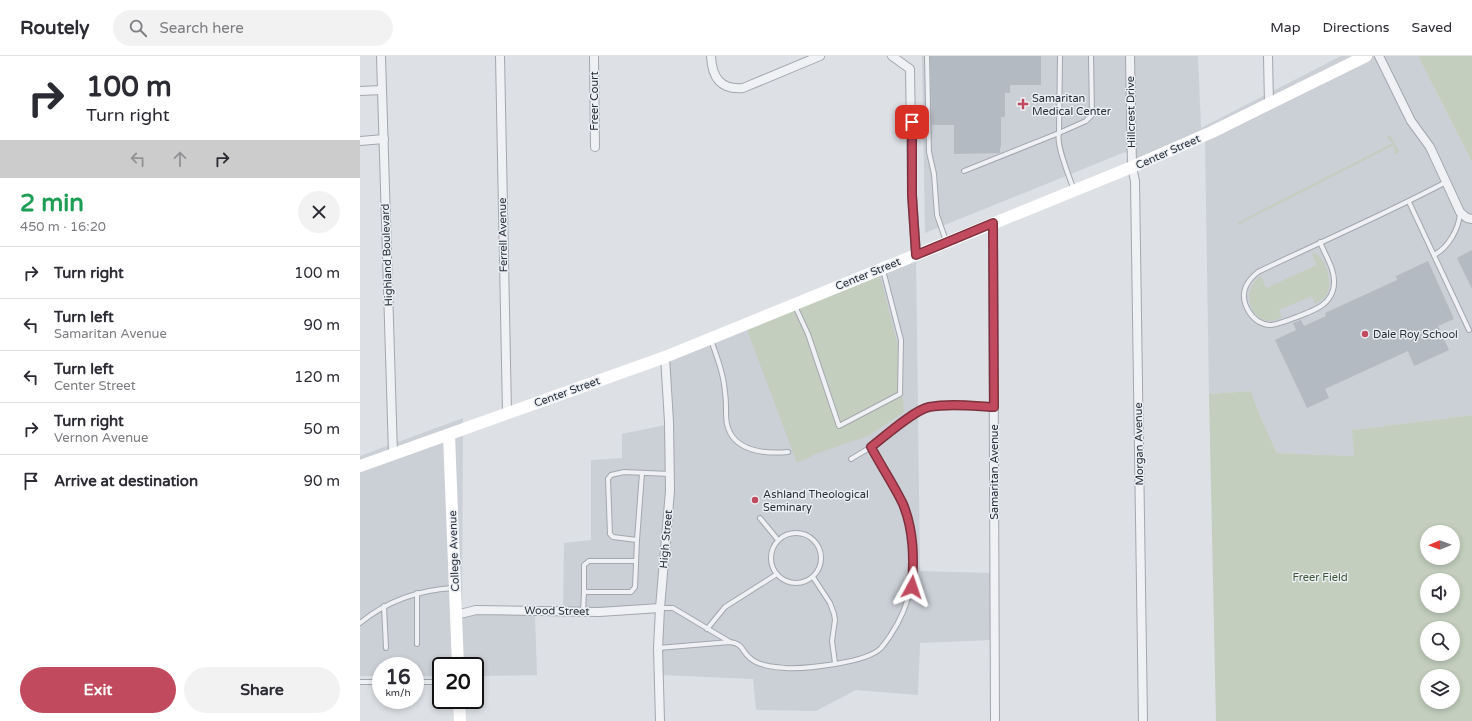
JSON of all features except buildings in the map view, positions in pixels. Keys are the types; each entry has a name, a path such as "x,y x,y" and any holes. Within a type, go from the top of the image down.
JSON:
{"main road":[{"name":"Center Street","path":"360,466 665,357 1132,168 1212,132 1366,56"},
{"name":"College Avenue","path":"449,435 458,657"},
{"path":"459,709 460,721"}],"street":[{"name":"Highland Boulevard","path":"381,56 393,454"},
{"name":"Ferrell Avenue","path":"500,56 507,413"},
{"name":"Freer Court","path":"594,56 595,147"},
{"path":"711,56 711,65 718,80 727,87 734,89 743,88 820,56"},
{"path":"892,56 910,69 912,195 916,255"},
{"name":"Hillcrest Drive","path":"1130,56 1132,168"},
{"path":"1268,56 1269,104"},
{"path":"1379,56 1410,121 1430,147 1460,212 1467,218 1472,219"},
{"path":"360,90 382,90"},
{"path":"360,141 384,140"},
{"name":"Morgan Avenue","path":"1132,168 1135,181 1143,721"},
{"name":"Samaritan Avenue","path":"993,223 995,721"},
{"name":"High Street","path":"660,721 658,648 670,492 669,422 665,357"},
{"name":"Wood Street","path":"456,615 476,610 615,612 660,608"}],"lane":[{"path":"927,56 929,152 934,174 937,215 946,242"},
{"path":"1060,56 1058,139 1074,191"},
{"path":"964,171 1086,121 1092,115 1091,56"},
{"path":"1320,242 1333,274 1333,291 1328,300 1321,307 1276,325 1268,325 1258,321 1251,315 1246,308 1246,287 1250,279 1258,272 1320,242 1409,202 1446,182"},
{"path":"1409,202 1469,330"},
{"path":"1434,255 1441,252 1447,244 1457,227 1460,212"},
{"path":"794,304 808,334 840,426 900,394 900,340 883,268"},
{"path":"710,338 721,369 728,425 732,435 748,448 774,453 788,452"},
{"path":"851,459 871,447 905,420 928,407 994,407"},
{"path":"658,648 730,642 742,646 749,658 765,665 795,668 858,660 880,649 899,622 912,587 914,561 911,532 903,505 871,447"},
{"path":"637,540 613,537 610,534 608,479 611,475 624,472 670,474"},
{"path":"584,592 631,592 635,588 642,473"},
{"path":"760,518 778,540"},
{"path":"791,532 802,532 809,535 816,541 819,546 821,563 818,571 813,577 804,582 794,583 786,581 777,574 771,564 770,557 773,547 778,540 791,532"},
{"path":"583,612 584,565 589,561 636,561"},
{"path":"707,629 725,607 777,574"},
{"path":"813,577 830,603 834,614 835,620 832,641 835,663"},
{"path":"360,623 384,606 417,593 433,589 455,588"},
{"path":"417,593 417,644"},
{"path":"384,606 386,648"},
{"path":"660,608 673,608 730,642"},
{"path":"360,682 372,682"}],"shaded area":[{"path":"922,56 1198,56 1201,128 1341,56 1418,56 1472,162 1472,415 1353,430 1354,456 1277,453 1260,416 1251,391 1209,394 1205,141 1147,166 1125,152 925,233"},
{"name":"Ashland Theological Seminary","path":"916,255 920,571 990,573 990,640 920,643 918,695 856,690 816,711 756,710 753,679 662,675 660,612 563,615 564,543 591,540 591,460 622,458 622,434 665,425 665,357"},
{"path":"463,418 462,615 535,615 537,675 484,676 484,657 432,657 432,676 424,676 424,657 372,657 372,676 360,676 360,456"}],"green space":[{"path":"1418,56 1472,56 1472,162"},
{"path":"1390,135 1399,151 1398,154 1395,154 1394,145 1239,224 1237,223 1393,143 1388,139 1388,136"},
{"path":"1314,253 1322,259 1329,277 1329,289 1325,297 1315,304 1312,296 1279,310 1282,317 1275,320 1270,321 1262,319 1256,315 1252,309 1249,295 1255,281 1261,276 1266,288 1317,265 1312,254"},
{"path":"879,272 897,342 904,412 868,436 818,453 797,463 746,327"},
{"name":"Freer Field","path":"1251,391 1260,416 1277,453 1354,456 1352,430 1472,415 1472,721 1216,721 1209,394"}],"place":[{"name":"Samaritan Medical Center","path":"1023,104"},
{"name":"Dale Roy School","path":"1365,334"},
{"name":"Ashland Theological Seminary","path":"755,500"}],"route":[{"path":"912,122 912,195 916,255 993,223 994,407 928,407 905,420 871,447 903,505 911,532 914,561 912,587"}]}
